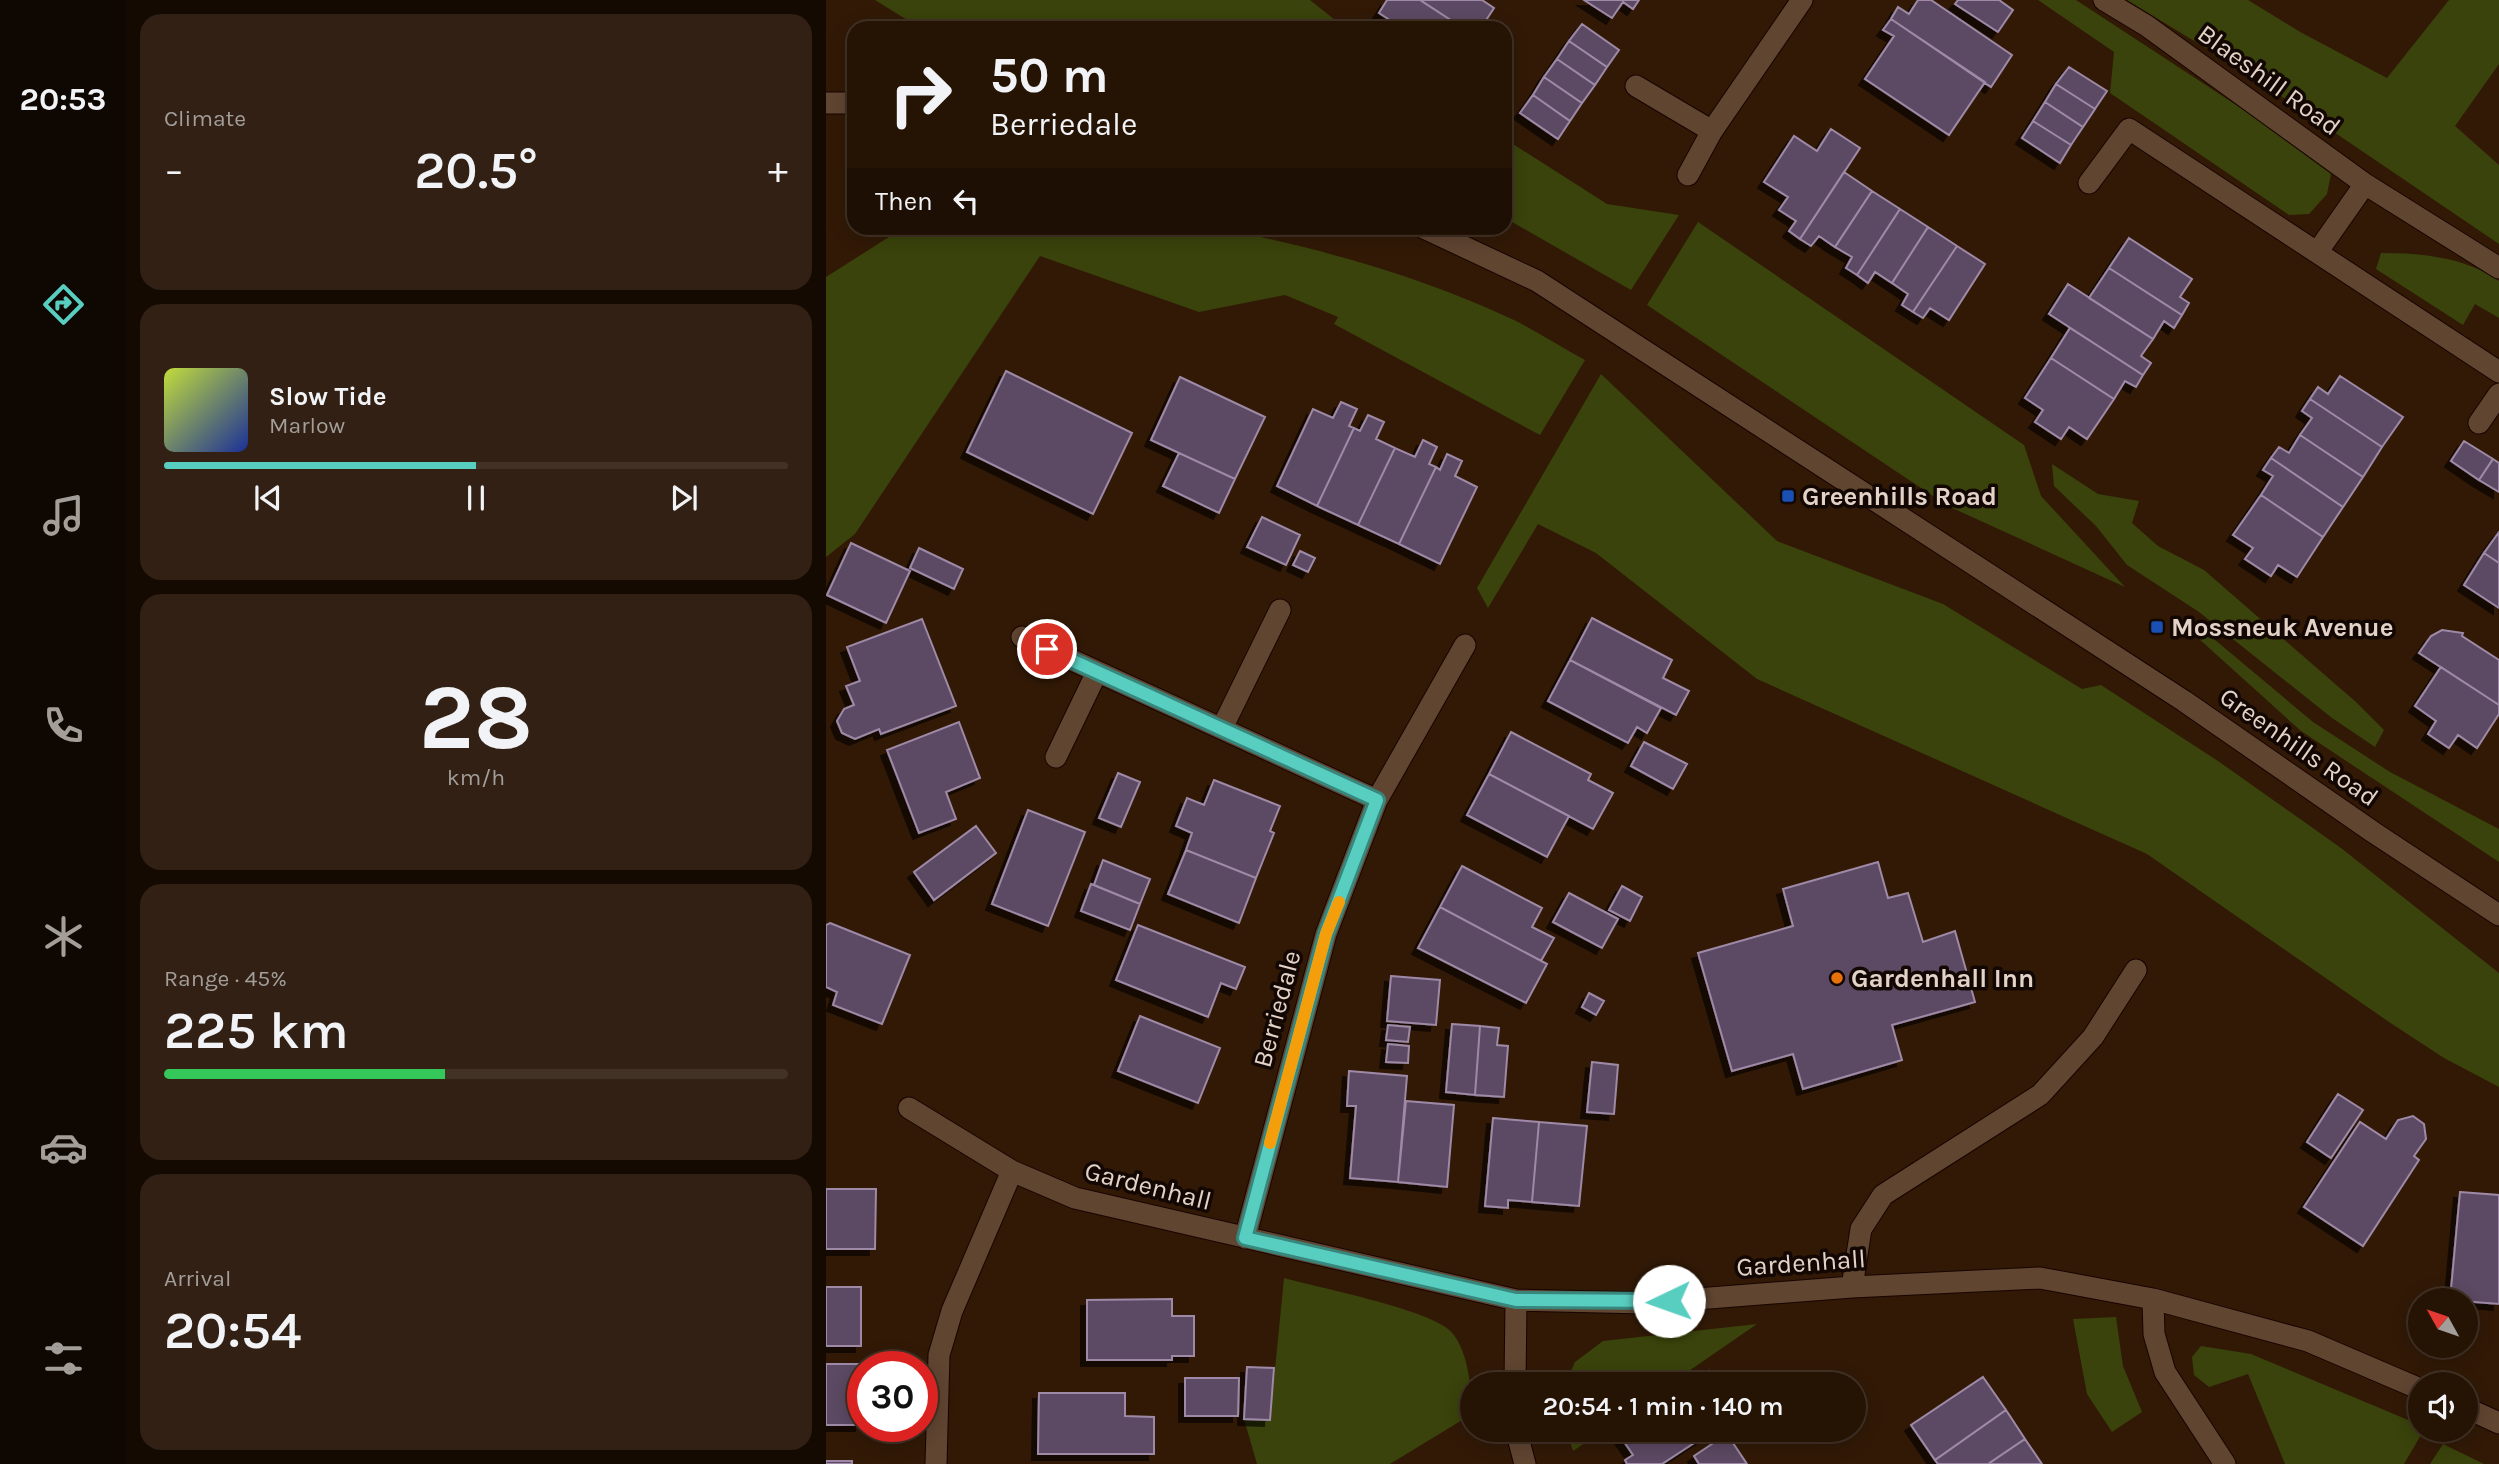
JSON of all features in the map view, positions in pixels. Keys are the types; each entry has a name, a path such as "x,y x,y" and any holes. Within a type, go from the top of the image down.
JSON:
{"street":[{"path":"1688,175 1712,131 1802,0"},
{"name":"Blaeshill Road","path":"2104,0 2147,26 2365,184 2499,268"},
{"path":"1636,86 1712,131"},
{"path":"826,103 847,103"},
{"path":"2089,183 2129,129 2499,372"},
{"path":"2318,251 2365,184"},
{"name":"Greenhills Road","path":"1439,235 1538,281 2184,701 2373,832 2499,915"},
{"path":"2480,423 2499,394"},
{"path":"1222,728 1280,610"},
{"path":"1022,637 1377,800"},
{"name":"Berriedale","path":"1245,1238 1326,934 1377,800 1465,645"},
{"path":"1056,757 1097,672"},
{"path":"1852,1287 1861,1229 1883,1195 2040,1095 2093,1037 2136,970"},
{"name":"Gardenhall","path":"909,1108 1012,1171 1075,1198 1516,1300 1644,1303 1852,1287 2040,1279 2153,1299 2308,1341 2408,1384"},
{"path":"936,1464 939,1355 952,1311 1012,1171"},
{"path":"2153,1299 2154,1334 2165,1372 2225,1464"},
{"path":"1515,1372 1516,1300"},
{"path":"2478,1413 2499,1423"},
{"path":"1519,1442 1525,1464"}],"green space":[{"path":"875,0 1310,0 1336,21 909,21"},
{"path":"2038,0 2076,0 2247,112 2331,174 2327,194 2309,214 2289,215 2110,93 2114,52"},
{"path":"2127,0 2248,0 2302,33 2387,78 2449,0 2499,0 2499,64 2455,126 2499,165 2499,244 2250,75"},
{"path":"1512,143 1607,204 1679,215 1631,290 1512,222"},
{"path":"1698,222 2024,445 2041,496 2125,587 1948,506 1647,305"},
{"path":"892,235 1249,235 1331,254 1443,290 1514,320 1585,360 1540,435 1334,324 1338,317 1285,295 1199,312 1040,256 855,534 826,557 826,277"},
{"path":"2381,253 2442,258 2472,266 2486,273 2499,281 2499,318 2475,304 2463,325 2376,269"},
{"path":"1601,374 1777,541 1943,604 2082,689 2101,685 2218,761 2341,848 2499,973 2499,1087 2444,1058 2389,1022 2147,854 1757,679 1596,553 1538,524 1488,608 1477,588"},
{"path":"2052,464 2098,494 2139,501 2132,523 2158,546 2204,570 2356,702 2384,730 2375,747 2332,718 2199,612 2127,565 2096,526 2054,486"},
{"path":"2202,629 2313,722 2390,772 2499,829 2499,862 2301,731 2198,638"},
{"path":"1284,1278 1370,1299 1435,1321 1455,1336 1464,1357 1468,1372 1460,1372 1460,1421 1390,1464 1257,1464 1244,1419 1270,1420"},
{"path":"2116,1317 2123,1366 2142,1412 2112,1432 2087,1394 2073,1319"},
{"path":"1757,1324 1687,1372 1570,1372 1575,1362 1603,1341"},
{"path":"2201,1346 2251,1354 2408,1420 2408,1442 2417,1442 2404,1464 2285,1464 2248,1374 2209,1387 2194,1375 2192,1357"},
{"path":"1570,1442 1586,1442 1573,1451"},
{"path":"2443,1444 2484,1464 2430,1464"}],"building":[{"path":"1387,0 1420,0 1452,21 1391,21 1379,13"},
{"path":"1420,0 1482,0 1494,8 1486,21 1452,21"},
{"path":"1584,0 1639,0 1633,9 1623,2 1612,18"},
{"path":"1918,0 1931,0 2012,55 1991,87 1891,19 1898,7 1909,14"},
{"path":"1958,0 1999,0 2013,10 1998,32 1955,4"},
{"path":"1891,19 1985,82 1949,135 1865,79 1894,36 1883,30"},
{"path":"1582,24 1619,50 1607,67 1569,41"},
{"path":"1569,41 1607,67 1595,85 1557,59"},
{"path":"1557,59 1595,85 1582,103 1544,77"},
{"path":"2069,67 2107,91 2095,109 2056,84"},
{"path":"1544,77 1582,103 1570,121 1533,95"},
{"path":"2056,84 2095,109 2083,127 2045,102"},
{"path":"1533,95 1570,121 1558,139 1520,113"},
{"path":"2045,102 2083,127 2071,145 2033,121"},
{"path":"2033,121 2071,145 2060,163 2022,138"},
{"path":"1831,129 1860,148 1800,239 1789,231 1796,221 1779,210 1788,197 1764,182 1794,136 1817,151"},
{"path":"1844,172 1872,191 1835,247 1819,236 1811,246 1800,239"},
{"path":"1872,191 1900,209 1857,275 1846,268 1852,257 1835,247"},
{"path":"1900,209 1928,227 1892,283 1875,272 1868,283 1857,275"},
{"path":"1928,227 1957,246 1913,312 1902,305 1908,294 1892,283"},
{"path":"2129,238 2192,279 2180,297 2189,303 2182,315 2109,268"},
{"path":"1957,246 1985,264 1949,320 1930,308 1923,318 1913,312"},
{"path":"2109,268 2182,315 2174,328 2164,321 2153,339 2089,298"},
{"path":"2068,284 2153,339 2141,356 2151,363 2143,375 2049,314"},
{"path":"2070,328 2143,375 2136,387 2125,381 2114,399 2051,358"},
{"path":"2051,358 2114,399 2087,439 2069,427 2061,439 2035,422 2043,410 2025,398"},
{"path":"1006,371 1132,433 1093,514 967,452"},
{"path":"2340,376 2403,417 2382,447 2310,399 2318,387 2328,394"},
{"path":"1180,377 1265,417 1235,479 1151,440"},
{"path":"2310,399 2382,447 2363,477 2300,435 2312,418 2302,411"},
{"path":"1341,402 1357,409 1349,426 1354,428 1317,506 1277,486 1313,409 1333,418"},
{"path":"1368,415 1384,422 1376,439 1395,448 1358,525 1317,506 1354,428 1360,431"},
{"path":"2300,435 2363,477 2343,507 2271,458 2279,447 2289,453"},
{"path":"1423,440 1437,447 1429,464 1436,467 1399,544 1358,525 1395,448 1415,457"},
{"path":"2464,441 2493,459 2479,480 2451,461"},
{"path":"1179,453 1235,479 1219,513 1163,486"},
{"path":"1447,454 1462,461 1455,476 1477,487 1440,564 1399,544 1436,467 1440,470"},
{"path":"2271,458 2343,507 2323,537 2261,495 2273,476 2263,470"},
{"path":"2493,459 2499,463 2499,492 2479,480"},
{"path":"2261,495 2323,537 2297,577 2278,565 2271,576 2245,559 2253,548 2233,535"},
{"path":"1262,517 1300,535 1286,565 1247,547"},
{"path":"2499,532 2499,563 2484,553"},
{"path":"851,543 910,571 886,623 827,595"},
{"path":"919,548 963,569 954,589 910,568"},
{"path":"1300,551 1315,558 1308,572 1293,565"},
{"path":"2484,553 2499,563 2499,608 2464,585"},
{"path":"1592,618 1672,660 1663,678 1689,691 1676,715 1570,660"},
{"path":"922,619 956,706 881,734 879,729 855,739 842,733 837,721 844,709 854,705 846,686 860,681 847,647"},
{"path":"2442,630 2463,633 2462,636 2499,660 2499,705 2419,653 2431,636"},
{"path":"1570,660 1661,708 1647,733 1637,727 1628,743 1548,701"},
{"path":"2441,667 2499,705 2499,714 2477,748 2458,735 2449,748 2428,734 2436,721 2415,706"},
{"path":"959,722 980,778 946,792 956,819 919,833 887,750"},
{"path":"1511,732 1591,774 1588,780 1613,793 1593,829 1489,774"},
{"path":"1644,742 1687,764 1673,789 1631,766"},
{"path":"1118,773 1140,782 1121,827 1099,818"},
{"path":"1489,774 1569,816 1547,857 1467,815"},
{"path":"1214,780 1280,806 1270,831 1274,833 1256,878 1186,850 1192,833 1176,826 1187,798 1204,805"},
{"path":"1028,810 1085,832 1048,926 992,904"},
{"path":"976,826 996,853 934,900 914,872"},
{"path":"1186,850 1256,878 1239,923 1168,894"},
{"path":"1103,860 1150,879 1140,904 1094,885"},
{"name":"Gardenhall Inn","path":"1878,862 1888,898 1908,893 1923,942 1955,931 1975,1002 1892,1025 1902,1060 1803,1089 1793,1054 1732,1071 1698,953 1793,926 1783,889"},
{"path":"1462,866 1542,908 1532,927 1554,938 1541,961 1440,907"},
{"path":"1091,884 1140,904 1130,930 1081,911"},
{"path":"1622,886 1642,897 1630,921 1609,910"},
{"path":"1569,893 1618,919 1602,948 1553,922"},
{"path":"1440,907 1547,964 1526,1003 1418,948"},
{"path":"830,923 910,955 882,1024 833,1005 837,992 826,987 826,925"},
{"path":"1138,925 1245,967 1236,989 1221,983 1208,1017 1116,980"},
{"path":"1391,976 1440,980 1436,1025 1387,1021"},
{"path":"1589,993 1604,1001 1596,1015 1582,1007"},
{"path":"1140,1016 1220,1048 1198,1103 1118,1071"},
{"path":"1452,1024 1480,1026 1475,1095 1446,1092"},
{"path":"1388,1025 1410,1027 1408,1042 1386,1040"},
{"path":"1480,1026 1499,1028 1497,1045 1508,1046 1504,1097 1475,1095"},
{"path":"1388,1044 1409,1046 1408,1063 1386,1062"},
{"path":"1592,1062 1618,1065 1614,1114 1587,1112"},
{"path":"1349,1071 1407,1076 1398,1182 1350,1178 1356,1106 1347,1106"},
{"path":"2338,1094 2363,1110 2331,1158 2307,1142"},
{"path":"1406,1101 1454,1105 1447,1187 1398,1182"},
{"path":"2413,1116 2424,1124 2426,1139 2414,1156 2419,1160 2363,1246 2304,1207 2360,1122 2386,1139 2398,1120"},
{"path":"1493,1118 1539,1122 1532,1202 1508,1200 1508,1208 1485,1206"},
{"path":"1539,1122 1587,1126 1579,1206 1532,1202"},
{"path":"826,1189 876,1189 875,1249 826,1249"},
{"path":"2460,1192 2499,1195 2499,1304 2478,1302 2478,1288 2451,1288"},
{"path":"826,1287 861,1287 861,1346 826,1346"},
{"path":"1172,1299 1172,1316 1194,1316 1194,1356 1172,1356 1172,1360 1087,1360 1087,1300"},
{"path":"826,1364 847,1364 847,1425 826,1425"},
{"path":"1247,1367 1274,1368 1270,1420 1244,1419"},
{"path":"1983,1377 2006,1410 1935,1460 1911,1425"},
{"path":"1185,1378 1239,1378 1238,1416 1185,1416"},
{"path":"1039,1393 1125,1393 1125,1416 1154,1417 1154,1454 1038,1454"},
{"path":"2006,1410 2025,1439 1988,1464 1938,1464 1935,1460"},
{"path":"2025,1439 2042,1464 1988,1464"},
{"path":"1624,1442 1696,1442 1662,1464 1627,1464 1625,1460 1633,1455"},
{"path":"1715,1442 1732,1442 1747,1464 1699,1464 1694,1456"},
{"path":"826,1461 852,1461 852,1464 826,1464"}],"slow traffic":[{"path":"1270,1143 1326,934 1339,902"}],"place":[{"name":"Greenhills Road","path":"1788,496"},
{"name":"Mossneuk Avenue","path":"2157,627"},
{"name":"Gardenhall Inn","path":"1837,978"}],"route":[{"path":"1047,649 1377,800 1326,934 1245,1238 1516,1300 1644,1303 1669,1301"}]}
